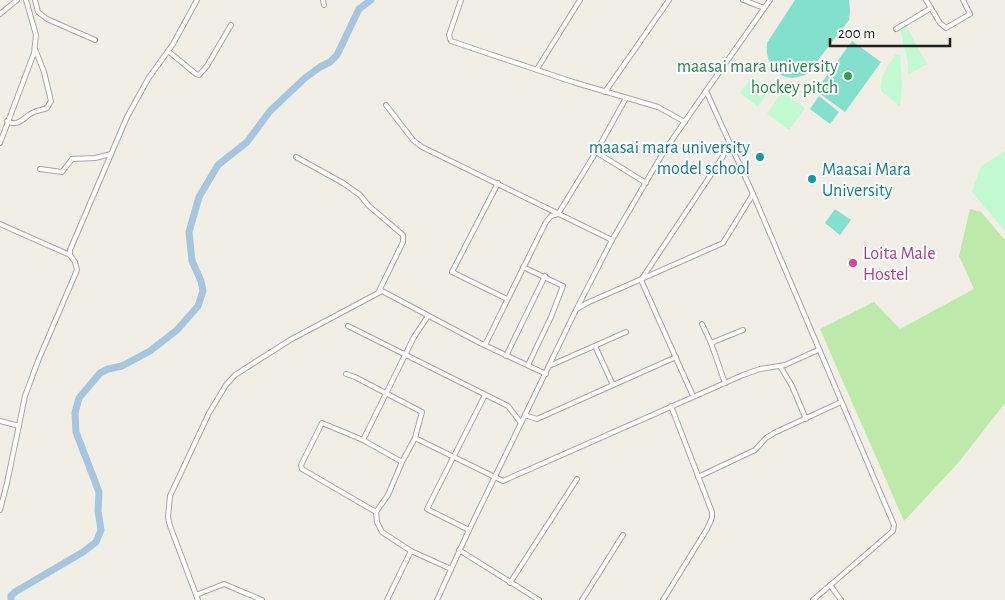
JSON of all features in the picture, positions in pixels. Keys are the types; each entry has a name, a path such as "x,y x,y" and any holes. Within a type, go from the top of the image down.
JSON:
{"street":[{"path":"0,14 17,0"},
{"path":"0,143 35,47 36,35 26,0"},
{"path":"35,0 38,12 46,18 95,40"},
{"path":"70,255 110,154 130,111 168,51 197,0"},
{"path":"460,0 449,35 451,41 605,92 658,107 685,122"},
{"path":"537,69 580,0"},
{"path":"605,92 669,0"},
{"path":"743,0 764,8"},
{"path":"437,600 459,550 612,240 663,153 770,0"},
{"path":"926,0 940,23 946,28 970,14 963,0"},
{"path":"896,30 931,8"},
{"path":"168,51 199,75 230,25"},
{"path":"7,121 12,124 18,123 33,112 47,108 51,101 44,72 35,47"},
{"path":"706,91 753,194 892,520 894,530 813,600"},
{"path":"485,345 549,218 558,214 626,98"},
{"path":"386,105 416,144 612,240"},
{"path":"640,280 722,158 729,142"},
{"path":"596,152 646,183"},
{"path":"40,169 62,172 72,159 95,158 110,154"},
{"path":"296,157 344,182 403,235 403,242 378,293"},
{"path":"498,184 452,272 508,299"},
{"path":"576,310 587,303 723,243 753,194"},
{"path":"0,224 70,255 76,264 76,270 24,396 0,510"},
{"path":"523,268 545,276 563,286 528,365"},
{"path":"506,356 545,276"},
{"path":"640,280 693,396"},
{"path":"198,600 170,526 168,508 170,496 215,400 236,375 250,365 290,340 378,293 384,292 506,356 546,374"},
{"path":"363,440 407,355 414,337 428,316"},
{"path":"702,324 725,383"},
{"path":"348,326 512,409 521,423"},
{"path":"710,343 743,330"},
{"path":"549,366 626,332"},
{"path":"595,346 613,385"},
{"path":"415,438 501,481 506,480 693,396 760,369 780,366 818,350"},
{"path":"525,415 537,418 676,357"},
{"path":"780,366 792,386 806,420"},
{"path":"346,374 422,412 415,438 388,495 376,512 377,522 382,532 411,550 451,569"},
{"path":"469,530 427,509 485,395"},
{"path":"698,477 750,453 766,438 842,402"},
{"path":"663,600 712,518 712,512 672,406"},
{"path":"0,421 19,426"},
{"path":"376,512 302,469 301,465 322,423 363,440 402,462"},
{"path":"510,582 576,479"},
{"path":"582,600 623,535"},
{"path":"387,600 411,550"},
{"path":"459,550 539,600"},
{"path":"196,595 224,584 262,600"},
{"path":"830,585 841,600"}],"green space":[{"path":"906,25 927,64 908,75 908,62 900,29"},
{"path":"896,54 900,55 902,84 900,106 881,91 883,76"},
{"path":"752,76 770,89 758,107 740,93"},
{"path":"782,92 805,108 789,130 767,114"},
{"path":"1005,151 1005,231 972,192 981,166"},
{"path":"970,209 981,212 1005,240 1005,403 958,463 904,521 820,329 874,302 900,329 974,289 959,256"}],"shaded area":[{"path":"795,0 849,0 850,11 849,20 808,73 791,78 777,73 772,67 767,52 767,43"},
{"name":"maasai mara university hockey pitch","path":"852,41 881,62 845,112 816,91"},
{"path":"819,96 839,112 830,124 810,109"},
{"path":"835,209 851,220 840,235 825,223"}],"waterway":[{"path":"11,600 11,596 15,592 83,552 96,542 101,530 98,511 99,492 76,432 75,413 79,398 100,373 122,366 150,351 177,330 198,306 203,291 201,281 192,261 189,232 199,197 218,165 247,142 270,111 305,78 330,62 337,55 359,9 371,0"}],"place":[{"name":"maasai mara university hockey pitch","path":"848,76"},
{"name":"maasai mara university model school","path":"760,157"},
{"name":"Maasai Mara University","path":"812,179"},
{"name":"Loita Male Hostel","path":"853,263"}]}
